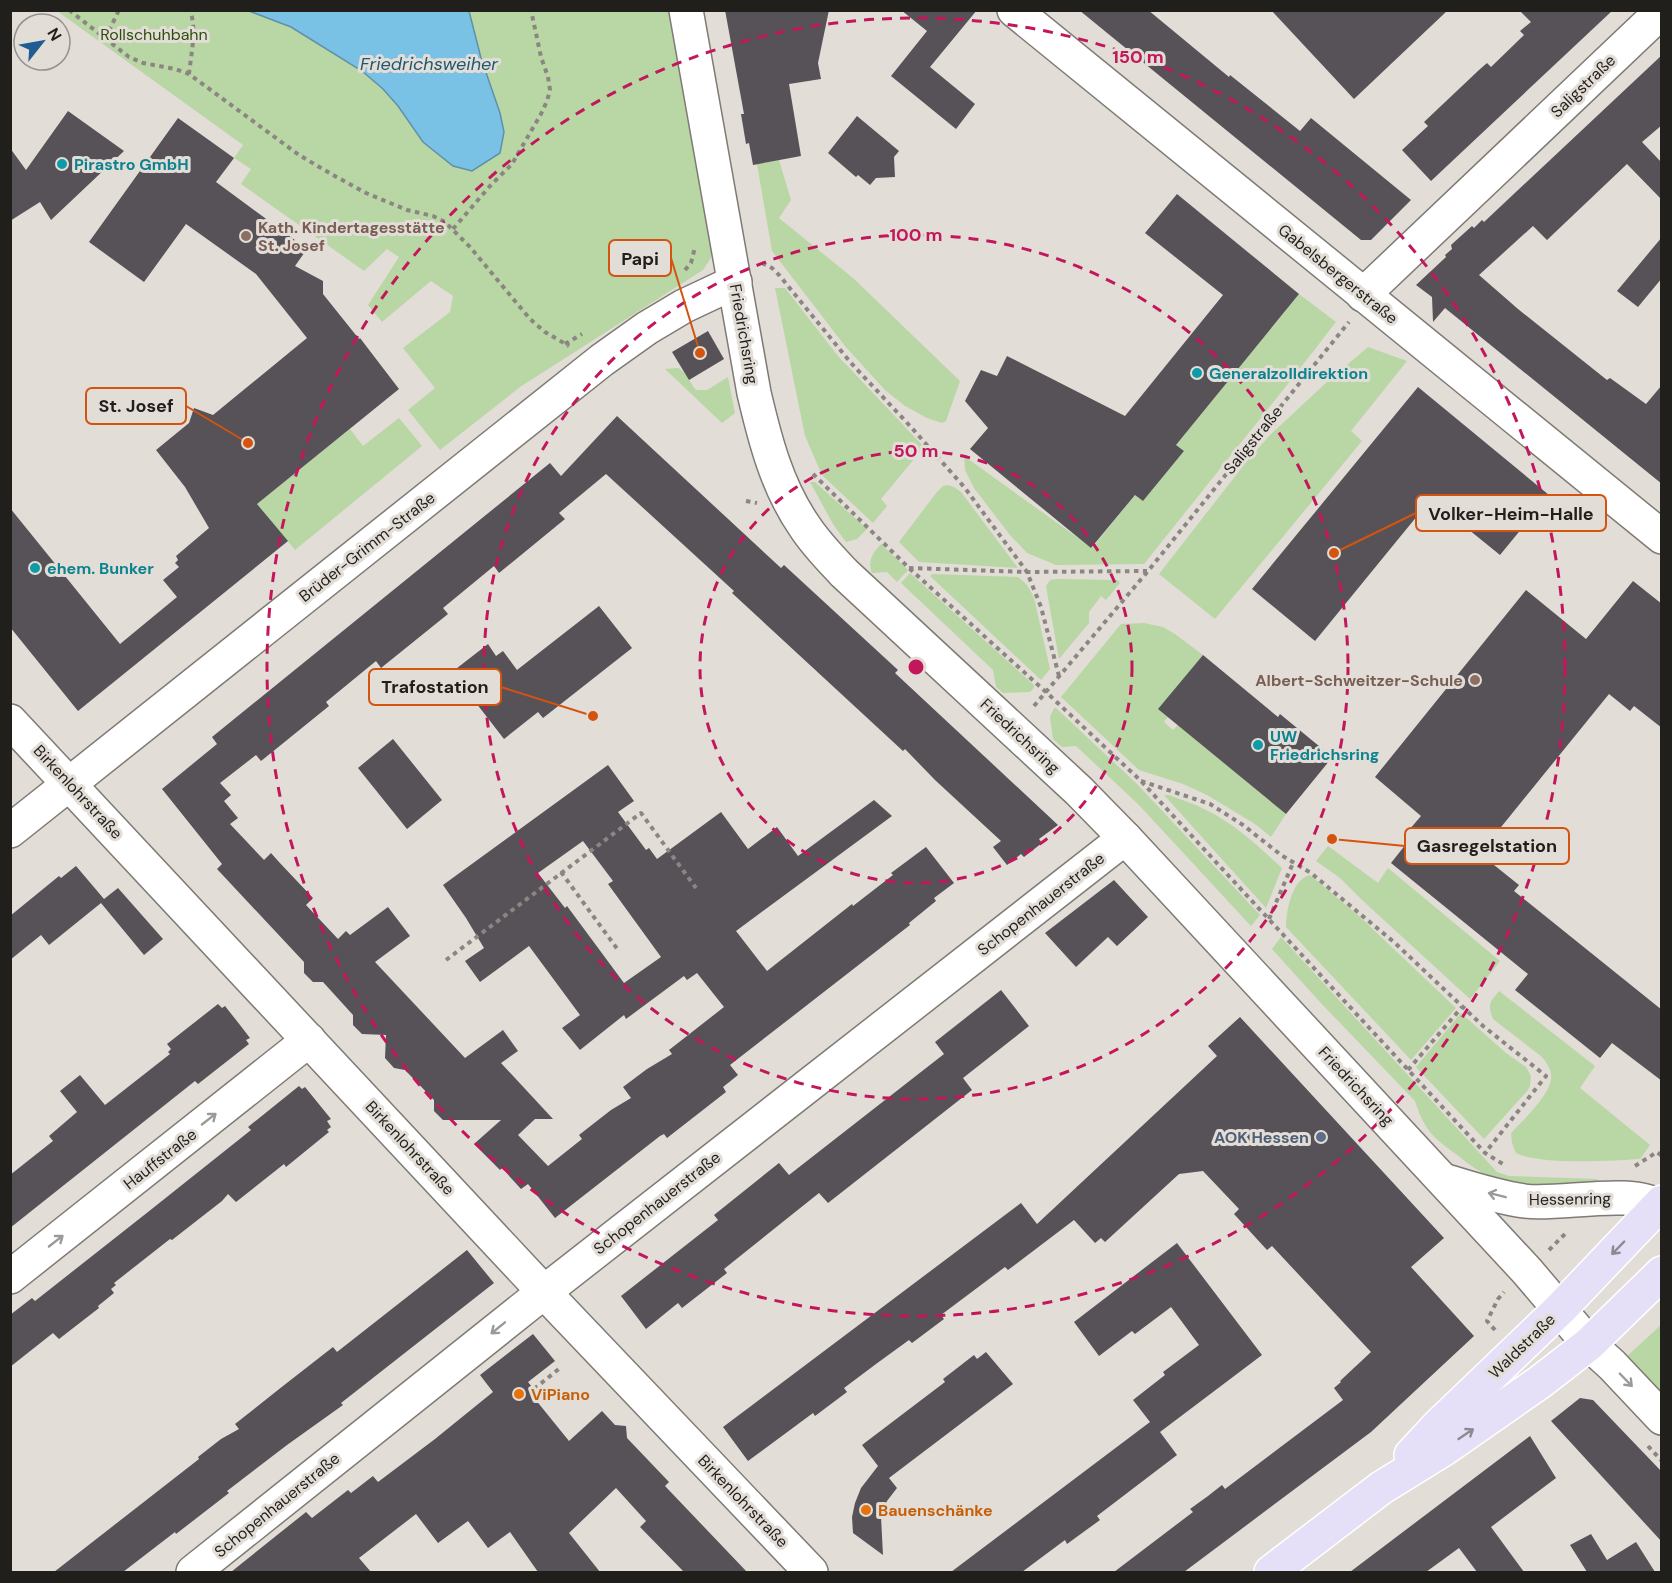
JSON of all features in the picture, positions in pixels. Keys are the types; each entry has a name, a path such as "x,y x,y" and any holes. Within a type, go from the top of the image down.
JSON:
{"main road":[{"name":"Waldstraße","path":"1381,1488 1438,1426 1560,1309 1661,1205"},
{"name":"Waldstraße","path":"1271,1572 1381,1488 1443,1449 1540,1382 1589,1344 1662,1273"}],"street":[{"name":"Friedrichsring","path":"686,10 754,393 770,456 803,525 825,553 883,610 1079,792 1125,838 1527,1271 1589,1344"},
{"name":"Gabelsbergerstraße","path":"1014,10 1662,537"},
{"name":"Saligstraße","path":"1364,295 1662,11"},
{"name":"Brüder-Grimm-Straße","path":"10,831 602,360 647,328 684,306 735,282"},
{"name":"Birkenlohrstraße","path":"10,721 544,1292 811,1572"},
{"name":"Schopenhauerstraße","path":"193,1572 544,1292 1125,838"},
{"name":"Hauffstraße","path":"10,1277 309,1040"},
{"name":"Hessenring","path":"1443,1180 1524,1201 1630,1198 1661,1205"},
{"path":"1589,1344 1662,1418"}],"path":[{"path":"69,10 129,57 143,63 189,74 299,155 366,193 407,210 433,216 445,222 470,246 530,319 565,344 602,360"},
{"path":"105,39 119,10"},
{"path":"189,74 193,28 190,10"},
{"path":"453,229 512,164 547,101 550,90 548,77 541,57 531,10"},
{"path":"684,271 691,263 695,253 695,242"},
{"path":"728,243 772,268 779,275 851,363 965,488 1027,572 1041,607 1059,677"},
{"name":"Saligstraße","path":"1004,722 1033,707 1059,677 1356,314 1364,295"},
{"path":"565,344 585,331"},
{"path":"777,474 811,472 909,568 1141,781 1485,1153 1510,1168"},
{"path":"909,568 1027,572 1148,571"},
{"path":"1141,781 1210,804 1325,883 1395,943 1483,1026 1546,1076 1485,1153"},
{"path":"446,960 641,813 696,888"},
{"path":"1269,919 1293,863"},
{"path":"561,872 618,950"},
{"path":"1408,1070 1462,1007"},
{"path":"534,1389 560,1368"}],"green space":[{"name":"Rollschuhbahn","path":"670,11 711,244 711,258 703,270 520,387 440,450 408,410 435,388 403,348 450,312 453,296 431,281 382,322 368,305 399,257 387,249 364,271 241,184 251,169 234,158 243,145 72,22 72,12 58,12"},
{"path":"779,160 791,200 779,218 853,278 960,381 946,421 942,423 927,418 905,406 885,390 845,346 772,251 757,164"},
{"path":"775,288 785,288 838,356 924,447 881,499 887,506 873,523 822,475 805,436"},
{"path":"1299,294 1336,322 1144,564 1056,565 1027,553 1010,535 974,488 965,470 964,456 1092,548 1135,495 1143,501 1184,451 1176,445"},
{"path":"1368,347 1407,361 1351,431 1362,441 1215,619 1159,574 1269,436"},
{"path":"678,368 686,374 696,390 707,390 728,377 735,413 722,423 665,369"},
{"path":"399,418 422,446 295,550 257,504 350,429 363,446"},
{"path":"810,482 815,482 867,529 857,539 846,542 833,524"},
{"path":"948,485 961,492 1018,568 919,562 899,542 937,492 943,486"},
{"path":"881,544 908,570 897,582 887,572 872,573 870,565 872,557"},
{"path":"910,573 1034,685 1034,688 1030,692 1003,693 996,687 993,670 901,583"},
{"path":"933,574 1018,577 1024,582 1035,602 1050,669 1041,680 930,576"},
{"path":"1050,580 1118,580 1120,583 1106,600 1101,596 1089,612 1089,623 1059,659 1046,586"},
{"path":"1144,623 1163,627 1203,655 1159,709 1168,717 1164,722 1173,730 1178,725 1286,814 1271,837 1255,824 1207,795 1183,784 1139,770 1061,697 1121,624"},
{"path":"1054,708 1137,784 1260,915 1251,926 1138,804 1076,746 1062,747 1053,739 1050,717"},
{"path":"1164,795 1196,805 1225,821 1282,868 1266,908"},
{"path":"1328,846 1378,883 1388,868 1500,961 1470,999 1340,878 1316,861"},
{"path":"1310,875 1360,917 1456,1008 1411,1060 1286,927 1287,913 1294,889"},
{"path":"1281,937 1497,1172 1509,1176 1597,1179 1597,1183 1525,1184 1497,1178 1472,1167 1435,1137 1422,1119 1415,1101 1272,949"},
{"path":"1499,991 1595,1066 1580,1088 1650,1145 1640,1159 1558,1161 1527,1157 1516,1153 1511,1133 1543,1097 1551,1081 1551,1074 1542,1057 1493,1019 1490,1004"},
{"path":"1461,1013 1506,1053 1526,1067 1531,1076 1528,1090 1484,1139 1416,1067"},
{"path":"1661,1325 1661,1398 1625,1358"}],"water":[{"name":"Friedrichsweiher","path":"249,11 469,11 481,58 500,113 504,132 500,153 472,171 453,166 423,142 398,106 362,71 291,27"}],"building":[{"path":"725,10 829,10 818,63 821,79 789,84 801,156 753,165 749,143 746,144 741,114 744,114"},
{"path":"901,10 977,10 930,67 975,104 956,129 891,76 927,31"},
{"path":"1079,10 1148,10 1229,77 1230,75 1300,131 1311,118 1411,200 1371,240 1361,240"},
{"path":"1271,10 1448,10 1354,99"},
{"path":"1519,10 1613,10 1431,181 1402,150 1428,126 1424,122 1479,70 1487,63 1491,67 1524,35 1520,31 1531,22"},
{"path":"1662,55 1662,125 1642,142 1662,163 1662,200 1627,164 1547,240 1533,226 1479,275 1607,380 1610,378 1646,404 1662,385 1662,484 1445,308 1433,322 1432,297 1416,285 1446,257 1445,255 1452,249 1451,245 1472,226 1474,228 1482,220 1484,222"},
{"name":"Pirastro GmbH","path":"68,111 124,151 51,220 40,202 10,221 10,148 26,170"},
{"path":"857,116 899,151 894,157 895,177 876,178 870,185 858,175 856,177 828,153"},
{"path":"178,118 234,158 216,182 307,249 295,266 323,281 323,294 399,389 257,504 288,541 78,711 10,627 10,508 120,644 177,597 163,580 179,567 175,563 178,560 176,556 209,528 185,487 156,450 189,423 194,408 213,415 307,338 256,274 186,224 144,282 89,242"},
{"name":"Generalzolldirektion","path":"1177,194 1299,294 1176,445 1184,451 1143,501 1135,495 1091,548 970,449 988,428 965,401 981,370 997,376 1007,356 1125,416 1223,295 1145,233"},
{"path":"1662,237 1662,278 1638,307 1617,291"},
{"path":"708,331 724,359 689,380 672,352"},
{"path":"1418,387 1549,495 1500,555 1431,499 1315,641 1252,589"},
{"path":"617,416 781,568 784,565 898,670 895,673 1058,825 1039,839 1042,843 1024,857 1021,854 1007,865 993,847 1001,841 905,749 903,751 606,474 559,513 565,519 499,573 494,566 443,608 448,614 381,668 376,661 326,702 329,706 261,761 256,755 220,783 231,795 224,801 238,818 230,824 264,860 271,853 313,898 306,905 338,939 346,931 350,935 388,907 410,936 375,962 465,1058 503,1030 518,1051 501,1063 553,1119 535,1119 518,1135 548,1166 582,1139 579,1135 611,1110 631,1098 623,1087 672,1054 669,1050 724,1007 697,973 687,980 684,976 626,1019 624,1015 580,1050 562,1028 580,1015 529,946 480,982 465,961 484,948 443,885 608,765 634,801 618,812 646,850 649,848 657,859 721,812 748,849 777,827 798,856 874,800 892,816 736,931 767,971 926,847 954,883 934,898 936,901 909,923 910,925 730,1065 738,1075 723,1087 726,1092 667,1138 664,1134 660,1136 555,1218 528,1184 521,1189 502,1168 500,1170 474,1144 501,1120 443,1120 434,1111 434,1100 405,1070 394,1068 385,1058 386,1035 362,1034 353,1025 353,1015 323,982 313,982 304,973 304,962 217,869 222,864 162,789 217,744 212,737 550,463 561,476","holes":["583,841 613,881 608,884 661,957 624,983 567,906 565,908 538,873"]},
{"path":"1633,581 1662,604 1662,728 1634,706 1630,711 1609,694 1493,837 1494,865 1519,885 1514,891 1662,1010 1662,1081 1612,1043 1600,1058 1515,990 1528,974 1391,863 1414,834 1409,830 1421,816 1375,777 1526,590 1586,639"},
{"path":"599,606 632,648 543,718 538,712 504,739 452,672 488,644 496,656 503,651 517,670"},
{"name":"UW Friedrichsring","path":"1203,655 1278,717 1280,714 1325,751 1322,753 1330,760 1286,814 1158,709"},
{"path":"393,739 442,800 407,829 358,768"},
{"path":"76,866 104,899 118,888 163,939 144,955 101,903 49,945 41,935 10,960 10,916 59,876 61,878"},
{"path":"1114,880 1148,917 1117,946 1108,937 1076,967 1045,933"},
{"path":"1001,990 1029,1026 963,1078 972,1090 828,1203 819,1193 724,1269 727,1273 682,1308 678,1303 646,1329 621,1296 718,1220 714,1215 779,1163 789,1175 944,1054 935,1042"},
{"path":"218,1004 222,1008 225,1006 240,1025 250,1038 246,1040 249,1044 198,1084 195,1081 10,1228 10,1175 53,1141 49,1136 77,1112 60,1091 80,1075 105,1105 170,1054 168,1052 171,1049 167,1044"},
{"path":"1240,1017 1444,1238 1411,1267 1474,1336 1371,1432 1184,1572 1114,1572 1193,1512 1190,1509 1222,1485 1225,1489 1343,1400 1334,1388 1371,1352 1272,1246 1267,1250 1234,1214 1239,1209 1203,1171 1179,1174 1105,1242 1101,1238 1095,1243 1074,1220 1008,1270 1005,1267 941,1315 944,1319 912,1343 909,1340 844,1388 847,1392 815,1416 813,1413 748,1461 723,1427 1021,1203 1037,1224 1217,1056 1208,1046"},
{"path":"299,1086 302,1089 305,1087 331,1119 327,1121 331,1127 327,1130 329,1132 286,1167 284,1164 236,1202 228,1194 222,1201 114,1283 116,1285 111,1289 114,1293 98,1306 99,1308 59,1339 53,1333 10,1367 10,1315 32,1298 35,1301 148,1212 251,1130 248,1127"},
{"path":"1177,1243 1262,1355 1160,1432 1177,1455 1097,1516 1100,1520 1067,1544 1065,1540 1022,1572 951,1572 1150,1422 1133,1400 1165,1375 1163,1372 1199,1345 1171,1307 1135,1334 1132,1331 1099,1356 1074,1322"},
{"path":"467,1250 494,1283 341,1403 343,1405 287,1445 227,1491 229,1493 123,1572 54,1572 199,1459 198,1457 221,1439 239,1429 235,1424 333,1347 337,1352"},
{"path":"533,1334 555,1361 528,1382 539,1396 535,1399 569,1441 602,1411 615,1425 626,1426 627,1438 669,1482 665,1486 747,1572 684,1572 640,1527 646,1521 616,1488 569,1533 600,1572 538,1572 510,1532 488,1548 468,1521 438,1543 416,1514 359,1558 371,1572 231,1572 306,1512 312,1518 348,1490 351,1493 373,1476 378,1482 435,1439 493,1392 480,1375"},
{"path":"986,1352 1013,1384 889,1478 897,1488 887,1501 881,1517 883,1555 853,1533 852,1517 855,1503 861,1488 878,1466 862,1445 945,1382 943,1379 974,1355 977,1359"},
{"path":"1580,1398 1593,1400 1662,1472 1662,1542 1551,1421"},
{"path":"1530,1436 1556,1478 1491,1527 1524,1572 1477,1572 1459,1548 1426,1572 1350,1572"},
{"path":"1591,1534 1607,1560 1636,1542 1655,1572 1587,1572 1570,1545"}],"place":[{"name":"Pirastro GmbH","path":"62,164"},
{"name":"Kath. Kindertagesstätte St. Josef","path":"246,236"},
{"name":"Papi","path":"700,353"},
{"name":"Generalzolldirektion","path":"1197,373"},
{"name":"St. Josef","path":"248,443"},
{"name":"Volker-Heim-Halle","path":"1334,553"},
{"name":"ehem. Bunker","path":"35,568"},
{"name":"Albert-Schweitzer-Schule","path":"1475,680"},
{"name":"Trafostation","path":"593,716"},
{"name":"UW Friedrichsring","path":"1258,745"},
{"name":"Gasregelstation","path":"1332,839"},
{"name":"AOK Hessen","path":"1321,1137"},
{"name":"ViPiano","path":"519,1394"},
{"name":"Bauenschänke","path":"866,1510"}]}
